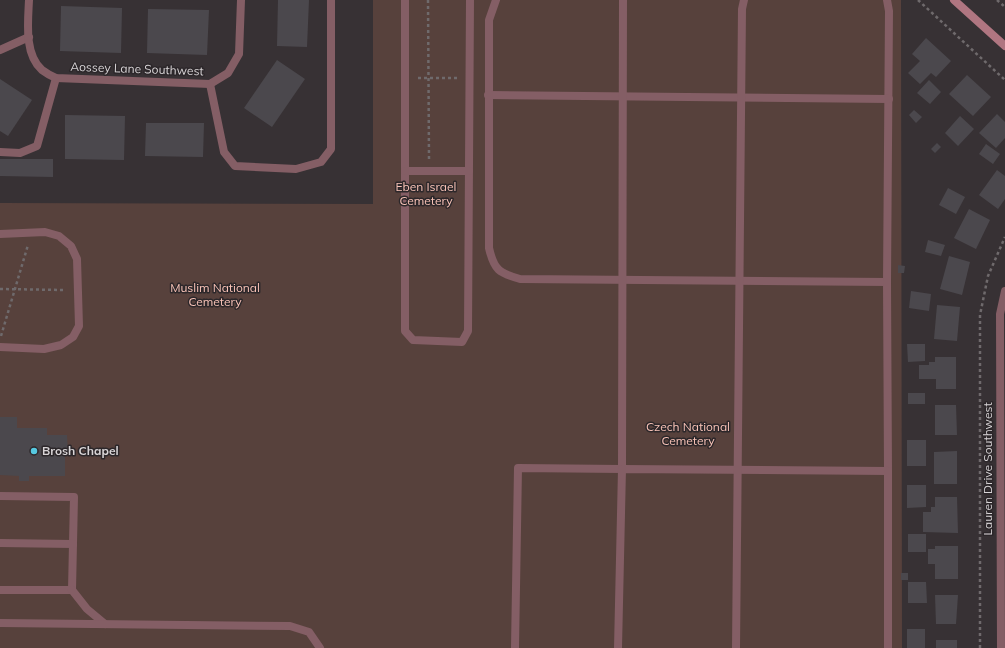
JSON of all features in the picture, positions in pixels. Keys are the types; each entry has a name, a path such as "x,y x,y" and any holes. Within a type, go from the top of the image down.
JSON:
{"main road":[{"path":"954,0 1005,46"}],"street":[{"name":"Aossey Lane Southwest","path":"29,0 29,37 31,51 42,70 56,78 210,84 228,74 239,54 241,0"},
{"path":"210,84 224,152 234,166 296,169 321,162 331,149 331,0"},
{"path":"405,0 405,331 413,340 462,342 468,331 470,0"},
{"path":"496,0 489,20 489,248 493,263 503,274 520,279 887,282"},
{"path":"618,648 622,470 623,0"},
{"path":"736,648 736,470 742,9 744,0"},
{"path":"887,0 890,12 887,282 888,648"},
{"path":"0,50 29,37"},
{"path":"0,152 20,153 37,146 56,78"},
{"path":"488,95 889,99"},
{"path":"405,171 469,171"},
{"path":"0,234 45,232 59,236 71,246 77,260 79,326 73,337 61,346 44,348 0,347"},
{"name":"Lauren Drive Southwest","path":"1001,648 1000,314 1005,291"},
{"path":"515,648 518,468 888,471"},
{"path":"0,496 74,497 72,590 86,609 106,624"},
{"path":"0,543 72,544"},
{"path":"0,590 72,590"},
{"path":"0,623 290,626 308,632 320,648"}],"path":[{"path":"428,0 429,171"},
{"path":"918,0 1005,80"},
{"path":"997,0 1005,7"},
{"path":"405,77 469,78"},
{"path":"0,341 32,233"},
{"path":"980,648 980,315 988,276 1005,237"},
{"path":"0,289 78,291"}],"green space":[{"name":"Czech National Cemetery","path":"373,0 901,0 902,648 0,648 0,203 373,204"}],"building":[{"path":"278,0 309,0 307,47 277,46"},
{"path":"61,6 122,8 121,53 60,51"},
{"path":"148,9 209,10 207,55 147,53"},
{"path":"926,38 951,61 936,77 931,73 920,84 908,73 920,61 912,54"},
{"path":"277,60 305,79 272,127 244,108"},
{"path":"967,75 991,97 973,116 949,94"},
{"path":"0,79 32,100 8,136 0,131"},
{"path":"929,80 941,92 930,104 917,93"},
{"path":"914,110 922,117 916,123 909,115"},
{"path":"997,114 1005,122 1005,138 996,148 979,133"},
{"path":"65,115 125,116 124,160 65,159"},
{"path":"960,116 974,129 958,146 945,133"},
{"path":"146,123 204,123 203,157 145,156"},
{"path":"937,143 941,147 935,153 931,149"},
{"path":"986,144 1000,154 993,164 979,154"},
{"path":"0,159 53,159 53,177 0,176"},
{"path":"997,170 1005,176 1005,199 998,209 979,195"},
{"path":"948,188 965,197 956,214 939,205"},
{"path":"969,209 990,220 976,249 954,238"},
{"path":"928,240 945,245 941,256 925,252"},
{"path":"949,256 970,262 962,295 940,289"},
{"path":"898,265 905,266 904,273 898,273"},
{"path":"911,291 931,294 929,311 909,308"},
{"path":"937,305 960,307 957,341 934,339"},
{"path":"907,344 925,344 925,361 908,362"},
{"path":"935,357 956,357 956,389 936,389 936,379 919,379 919,365 929,365 929,362 935,362"},
{"path":"908,393 925,393 925,404 908,404"},
{"path":"935,405 956,405 957,435 935,435"},
{"name":"Brosh Chapel","path":"0,417 17,417 17,428 47,428 47,435 67,435 68,453 65,453 65,476 29,476 29,481 19,481 19,476 0,475"},
{"path":"907,440 926,440 926,466 907,466"},
{"path":"957,451 957,484 934,484 934,452"},
{"path":"907,485 926,485 926,507 907,508"},
{"path":"935,497 957,497 958,533 923,532 923,512 931,512 931,507 935,507"},
{"path":"908,534 926,534 926,552 908,552"},
{"path":"935,546 958,546 958,579 935,579 935,564 928,564 928,549 935,549"},
{"path":"901,573 908,573 908,580 901,580"},
{"path":"908,582 926,582 927,603 908,603"},
{"path":"935,595 958,595 956,624 936,624"},
{"path":"907,629 925,629 925,648 907,648"},
{"path":"936,640 957,640 957,648 936,648"}],"place":[{"name":"Brosh Chapel","path":"34,451"}],"park label":[{"name":"Eben Israel Cemetery","path":"426,194"},
{"name":"Muslim National Cemetery","path":"215,295"}]}
